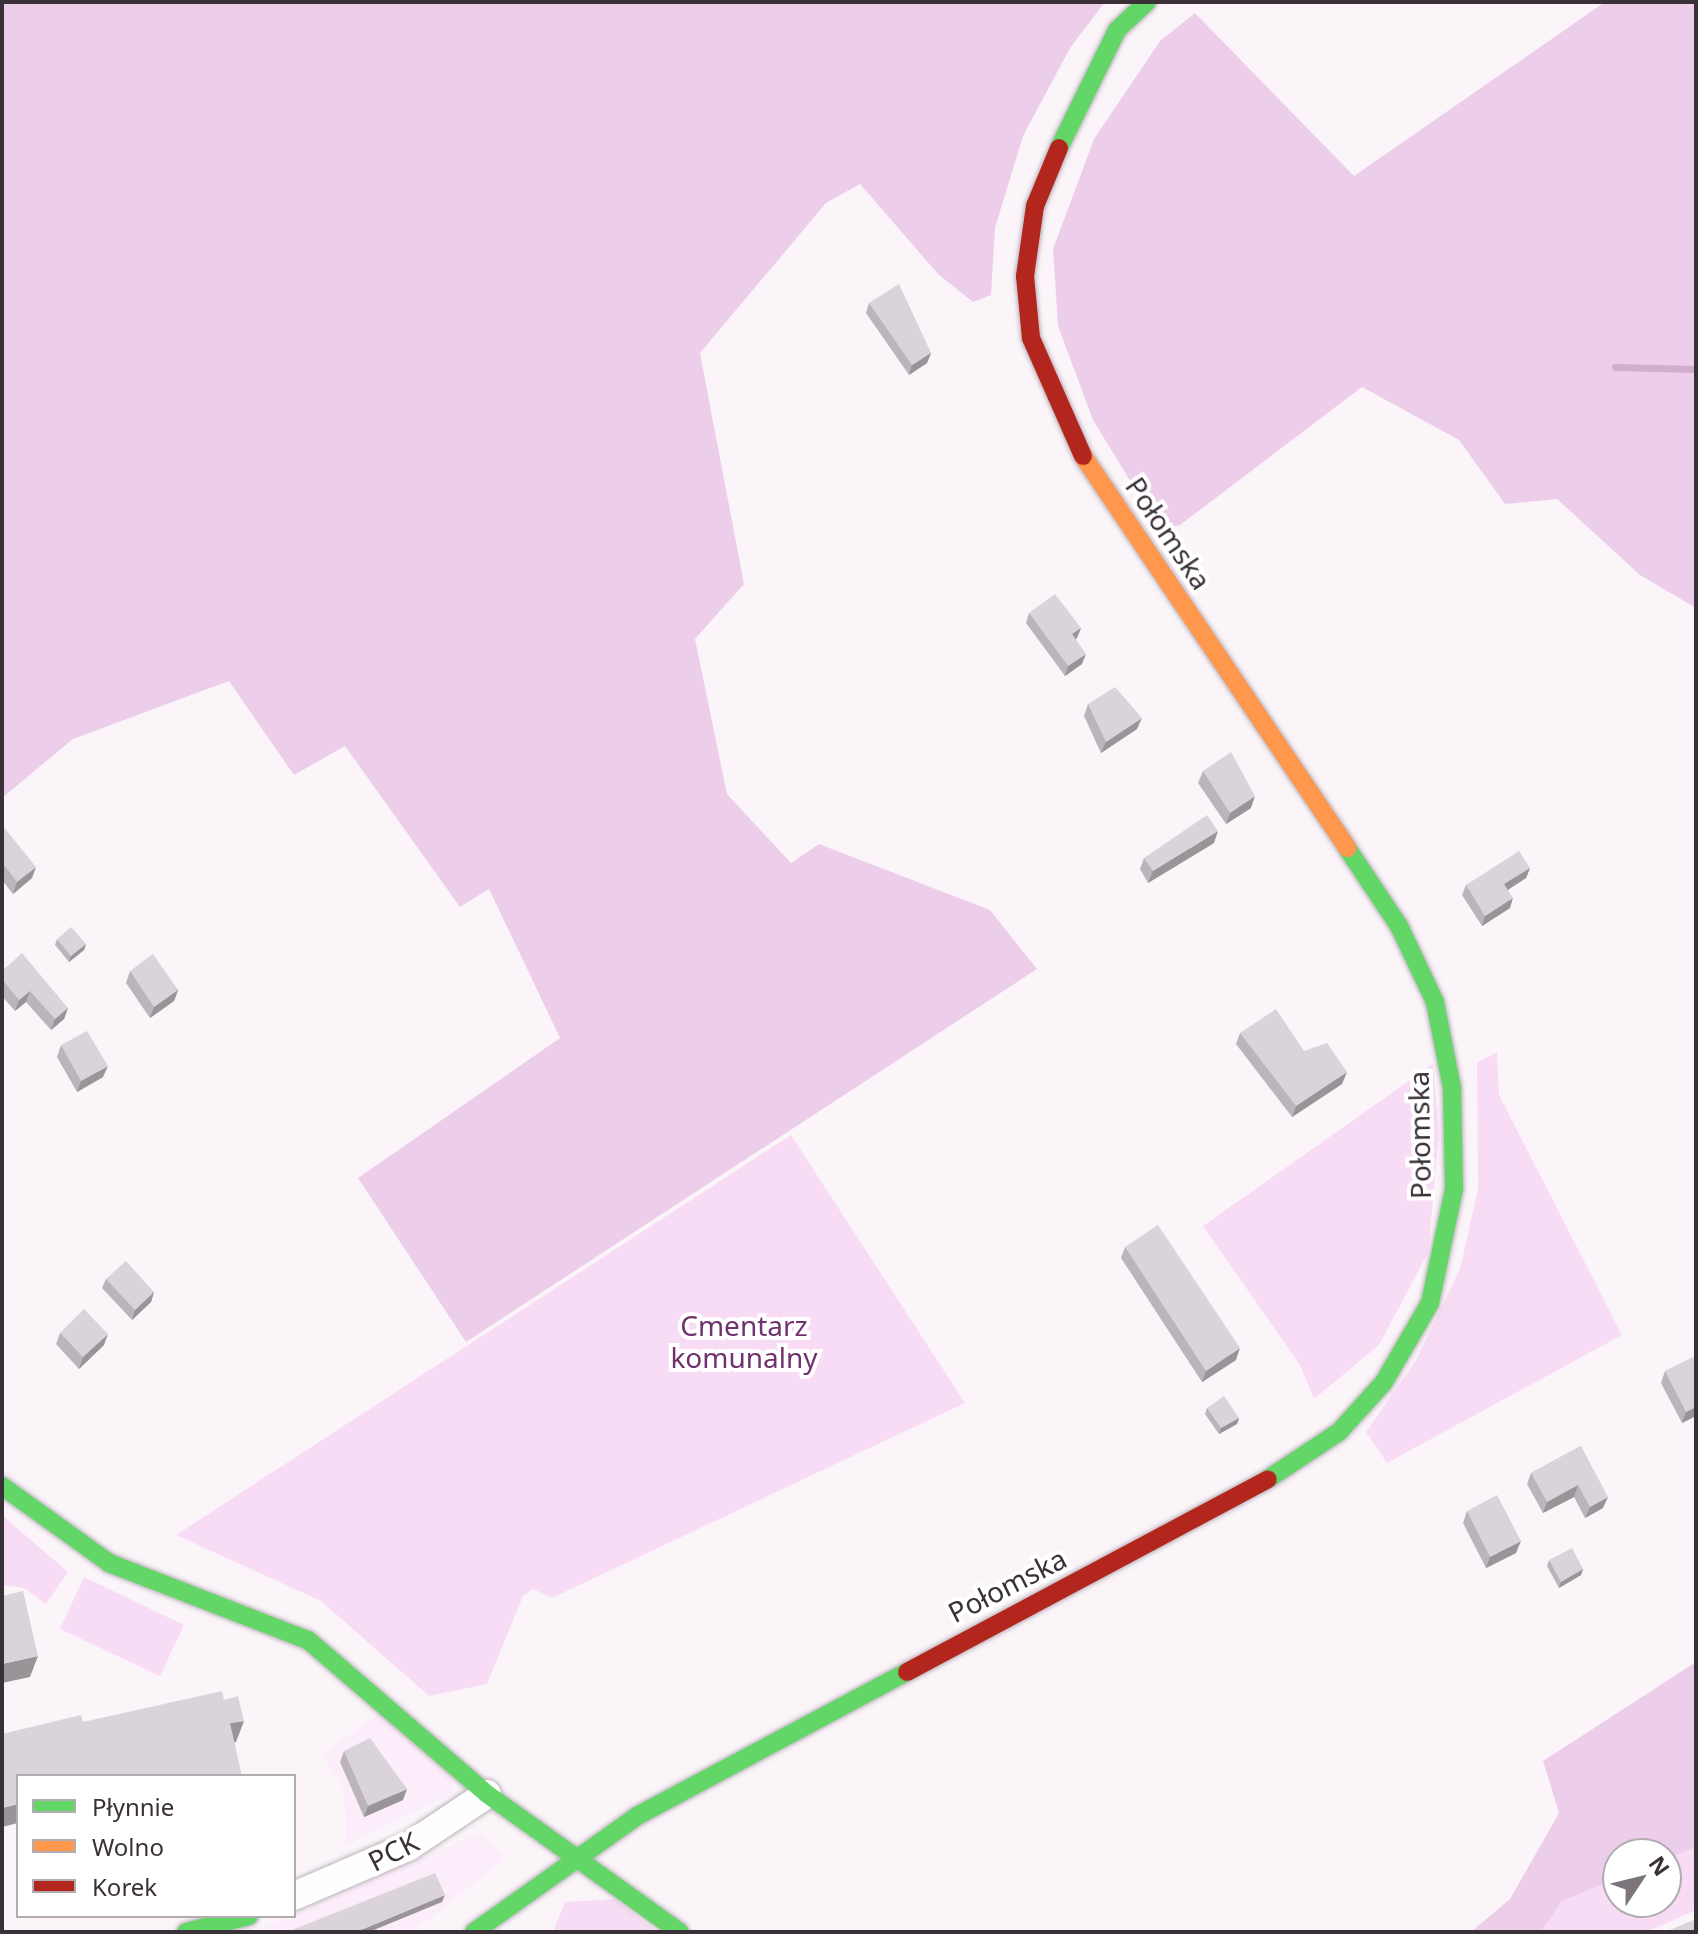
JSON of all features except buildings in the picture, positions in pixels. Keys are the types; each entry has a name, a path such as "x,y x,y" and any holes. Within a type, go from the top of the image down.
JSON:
{"street":[{"name":"Połomska","path":"474,1932 573,1857 839,1702 1268,1479 1339,1432 1384,1382 1430,1303 1454,1189 1452,1088 1435,1002 1399,926 1080,452 1031,338 1025,276 1035,206 1077,102 1117,30 1147,2"},
{"path":"2,1486 109,1563 308,1640 487,1794 680,1932"},
{"name":"PCK","path":"296,1895 408,1847 487,1794"},
{"path":"186,1932 241,1918"}],"shaded area":[{"path":"2,2 1105,2 1070,48 1023,136 995,228 991,295 973,302 938,274 860,184 826,203 700,353 744,584 695,639 727,794 791,863 819,844 990,910 1037,969 466,1342 358,1178 560,1038 489,889 460,907 345,746 294,775 229,681 73,739 2,798"},
{"path":"1605,2 1696,2 1696,608 1640,575 1557,499 1505,504 1459,440 1362,387 1180,525 1160,530 1093,420 1058,326 1053,249 1094,139 1160,41 1195,13 1354,176"},
{"path":"1696,1662 1696,1847 1682,1853 1682,1838 1602,1838 1602,1885 1562,1901 1541,1932 1471,1932 1510,1899 1559,1813 1543,1761"},
{"path":"378,1714 453,1776 453,1793 347,1845 344,1792 323,1753"},
{"path":"480,1832 505,1859 413,1932 253,1932 285,1918 296,1918 296,1913"}],"green space":[{"path":"1497,1052 1499,1095 1622,1335 1387,1463 1366,1432 1416,1360 1460,1269 1478,1189 1477,1063"},
{"path":"1433,1064 1439,1134 1428,1253 1379,1345 1314,1399 1300,1365 1203,1226"},
{"name":"Cmentarz komunalny","path":"791,1135 965,1403 552,1598 533,1589 523,1596 487,1684 429,1696 321,1601 176,1535"},
{"path":"2,1515 68,1572 46,1604 24,1588 2,1585"},
{"path":"84,1577 184,1625 160,1676 60,1629"},
{"path":"1696,1847 1696,1910 1682,1916 1682,1853"},
{"path":"1602,1885 1602,1918 1678,1918 1647,1932 1541,1932 1562,1901"},
{"path":"614,1899 657,1932 553,1932 565,1902"}],"waterway":[{"path":"1615,367 1696,369"}],"traffic: fast":[{"path":"1059,148 1117,30 1147,2"},
{"path":"1268,1479 1339,1432 1384,1382 1430,1303 1454,1189 1452,1088 1435,1002 1399,926 1347,848"},
{"path":"2,1486 109,1563 308,1640 487,1794 680,1932"},
{"path":"474,1932 637,1816 907,1672"},
{"path":"186,1932 241,1918"}],"traffic: slow":[{"path":"1083,456 1347,848"}],"traffic: jam":[{"path":"1059,148 1035,206 1025,276 1031,338 1083,456"},
{"path":"907,1672 1268,1479"}]}
